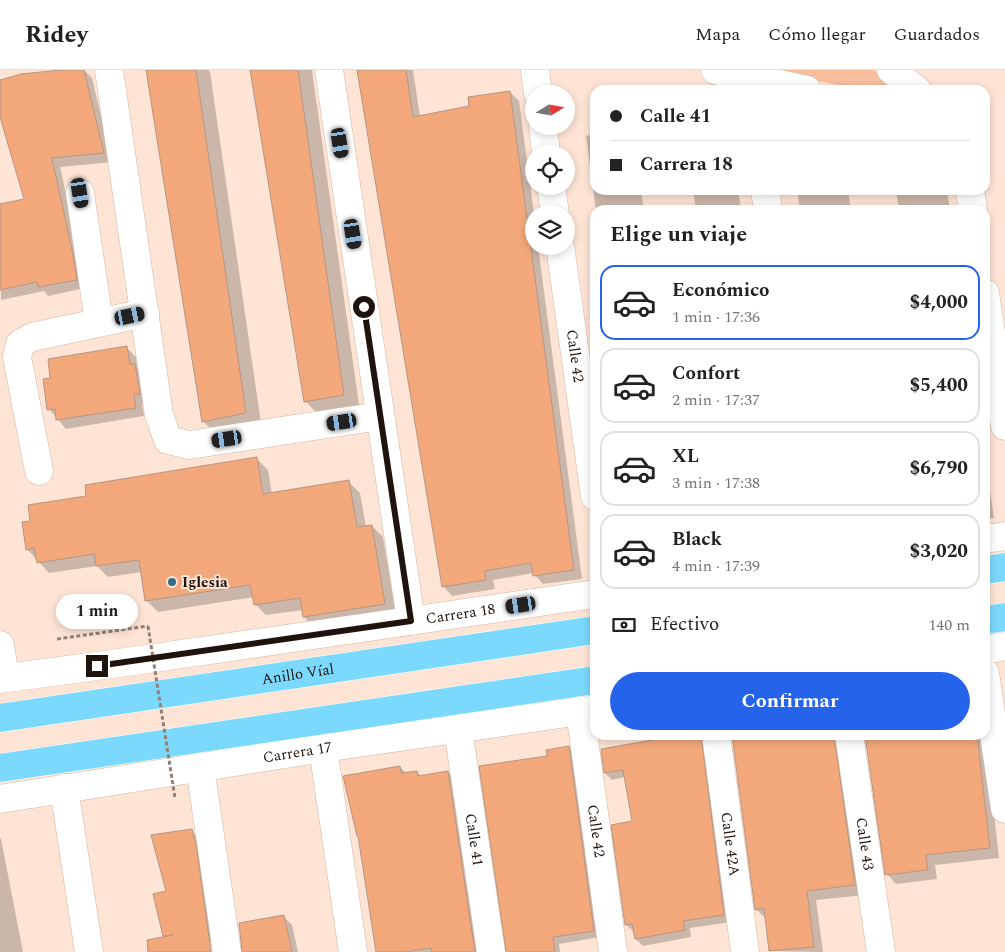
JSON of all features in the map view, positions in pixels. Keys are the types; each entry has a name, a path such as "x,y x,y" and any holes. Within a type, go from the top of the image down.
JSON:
{"highway":[{"path":"990,569 1005,567"},
{"path":"990,619 1005,617"},
{"name":"Anillo Víal","path":"0,718 590,631"},
{"path":"0,768 590,681"}],"street":[{"path":"109,70 159,415 168,440 189,445 380,416"},
{"path":"329,70 411,621"},
{"path":"534,70 536,85"},
{"path":"715,70 781,85"},
{"path":"891,70 910,85"},
{"path":"80,193 99,322"},
{"name":"Calle 42","path":"561,255 590,460"},
{"path":"990,304 997,319 1005,426"},
{"path":"39,471 17,357 20,344 32,337 145,313"},
{"path":"990,538 1005,536"},
{"name":"Carrera 18","path":"2,678 590,595"},
{"path":"0,645 2,678"},
{"path":"990,649 1005,646"},
{"path":"990,707 1005,809"},
{"name":"Calle 42","path":"587,710 590,738"},
{"name":"Carrera 17","path":"0,799 323,748 587,710"},
{"name":"Calle 41","path":"458,729 491,952"},
{"name":"Calle 42","path":"590,740 613,952"},
{"name":"Calle 42A","path":"717,740 745,952"},
{"name":"Calle 43","path":"849,740 881,952"},
{"path":"323,748 353,952"},
{"path":"200,768 227,952"},
{"path":"64,788 88,952"}],"path":[{"path":"148,626 174,798"}],"shaded area":[{"path":"764,70 874,70 892,85 838,85"}],"building":[{"path":"84,70 104,153 52,158 77,280 38,287 37,282 0,290 0,204 24,199 0,117 0,80 21,74"},
{"path":"146,70 196,70 246,413 202,422"},
{"path":"250,70 298,70 344,395 304,402"},
{"path":"357,70 406,70 413,117 469,106 468,97 510,91 525,205 525,255 532,255 574,570 533,576 531,563 485,571 486,580 442,587"},
{"path":"127,346 130,364 135,364 140,394 134,394 136,408 56,420 55,409 47,410 43,379 50,378 48,359"},
{"path":"257,457 263,494 349,480 357,527 372,525 385,604 303,617 300,598 254,605 250,585 145,601 139,560 96,566 94,554 37,563 34,548 26,550 22,522 30,521 28,505 86,496 85,485"},
{"path":"652,740 702,740 724,915 683,921 685,930 635,939 632,924 625,925 611,825 632,821 623,770 604,773 601,749"},
{"path":"733,740 835,740 855,885 807,891 814,947 769,951 764,908 755,910"},
{"path":"866,740 978,740 990,848 926,855 928,870 885,875"},
{"path":"569,746 594,931 553,937 555,952 506,952 479,766 547,756 546,750"},
{"path":"400,766 401,773 417,771 418,776 448,771 475,952 432,952 431,948 405,952 376,952 358,836 343,776"},
{"path":"192,829 196,844 211,952 148,952 147,940 173,935 163,936 153,894 166,891 151,835"},
{"path":"284,915 292,952 242,952 239,923"}],"place":[{"name":"Iglesia","path":"172,582"}],"route":[{"path":"97,666 411,621 364,307"}]}
